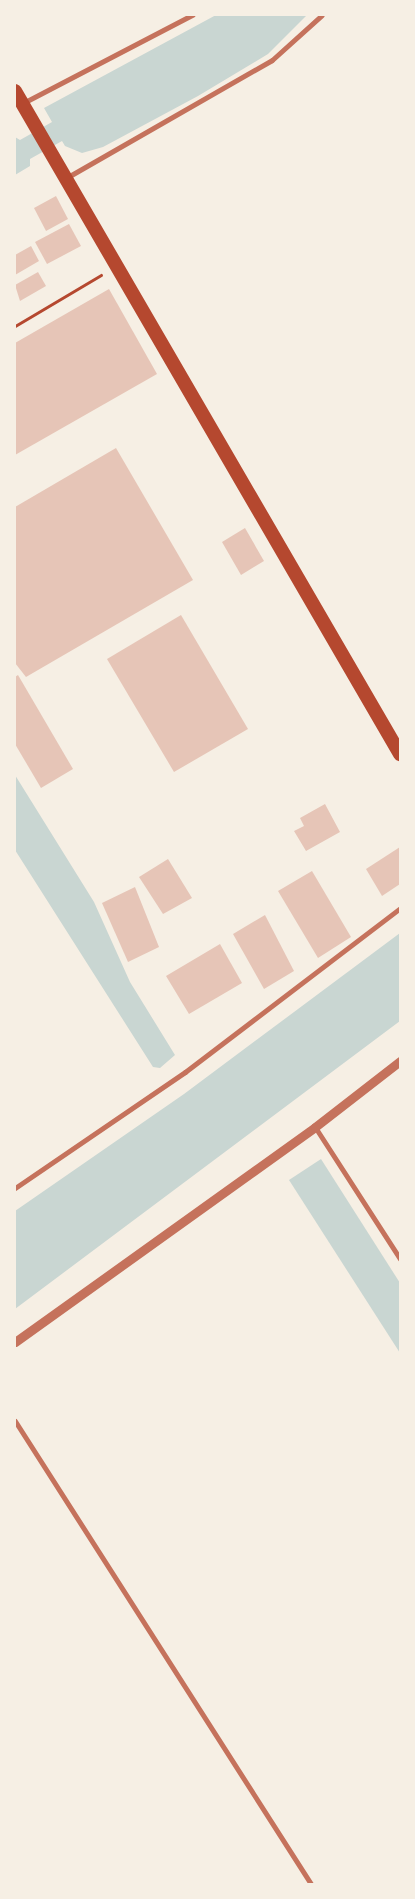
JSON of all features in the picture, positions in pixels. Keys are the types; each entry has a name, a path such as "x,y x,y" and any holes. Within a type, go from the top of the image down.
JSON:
{"highway":[{"path":"19,97 400,754"}],"street":[{"path":"19,97 192,15"},
{"path":"66,178 272,60 322,15"},
{"path":"15,1188 185,1072 400,908"},
{"path":"15,1342 315,1127 400,1061"},
{"path":"315,1127 400,1259"},
{"path":"15,1421 311,1884"}],"path":[{"path":"15,326 116,266"}],"shaded area":[{"path":"216,15 307,15 268,54 198,96 103,147 82,153 65,146 62,141 30,159 30,166 15,175 15,137 20,140 52,122 44,108"},
{"path":"15,775 94,902 130,982 175,1055 160,1068 153,1067 15,850"},
{"path":"400,933 400,1021 15,1309 15,1211 184,1094"},
{"path":"321,1159 400,1283 400,1353 289,1180"}],"building":[{"path":"56,196 68,219 46,231 34,208"},
{"path":"69,224 81,246 47,264 35,242"},
{"path":"31,246 39,261 15,275 15,255"},
{"path":"38,272 46,286 20,301 15,285"},
{"path":"109,289 157,374 15,455 15,343"},
{"path":"116,448 193,580 26,677 15,663 15,507"},
{"path":"245,528 264,561 241,575 222,542"},
{"path":"181,615 248,729 174,772 107,659"},
{"path":"18,675 73,769 41,788 15,744 15,677"},
{"path":"325,804 340,832 306,851 294,831 304,826 300,818"},
{"path":"400,847 400,884 382,896 366,869"},
{"path":"168,859 192,898 163,914 139,877"},
{"path":"312,871 351,937 318,958 278,891"},
{"path":"135,887 159,947 128,962 102,903"},
{"path":"265,915 294,971 264,989 233,934"},
{"path":"220,944 242,983 189,1014 166,976"}]}
